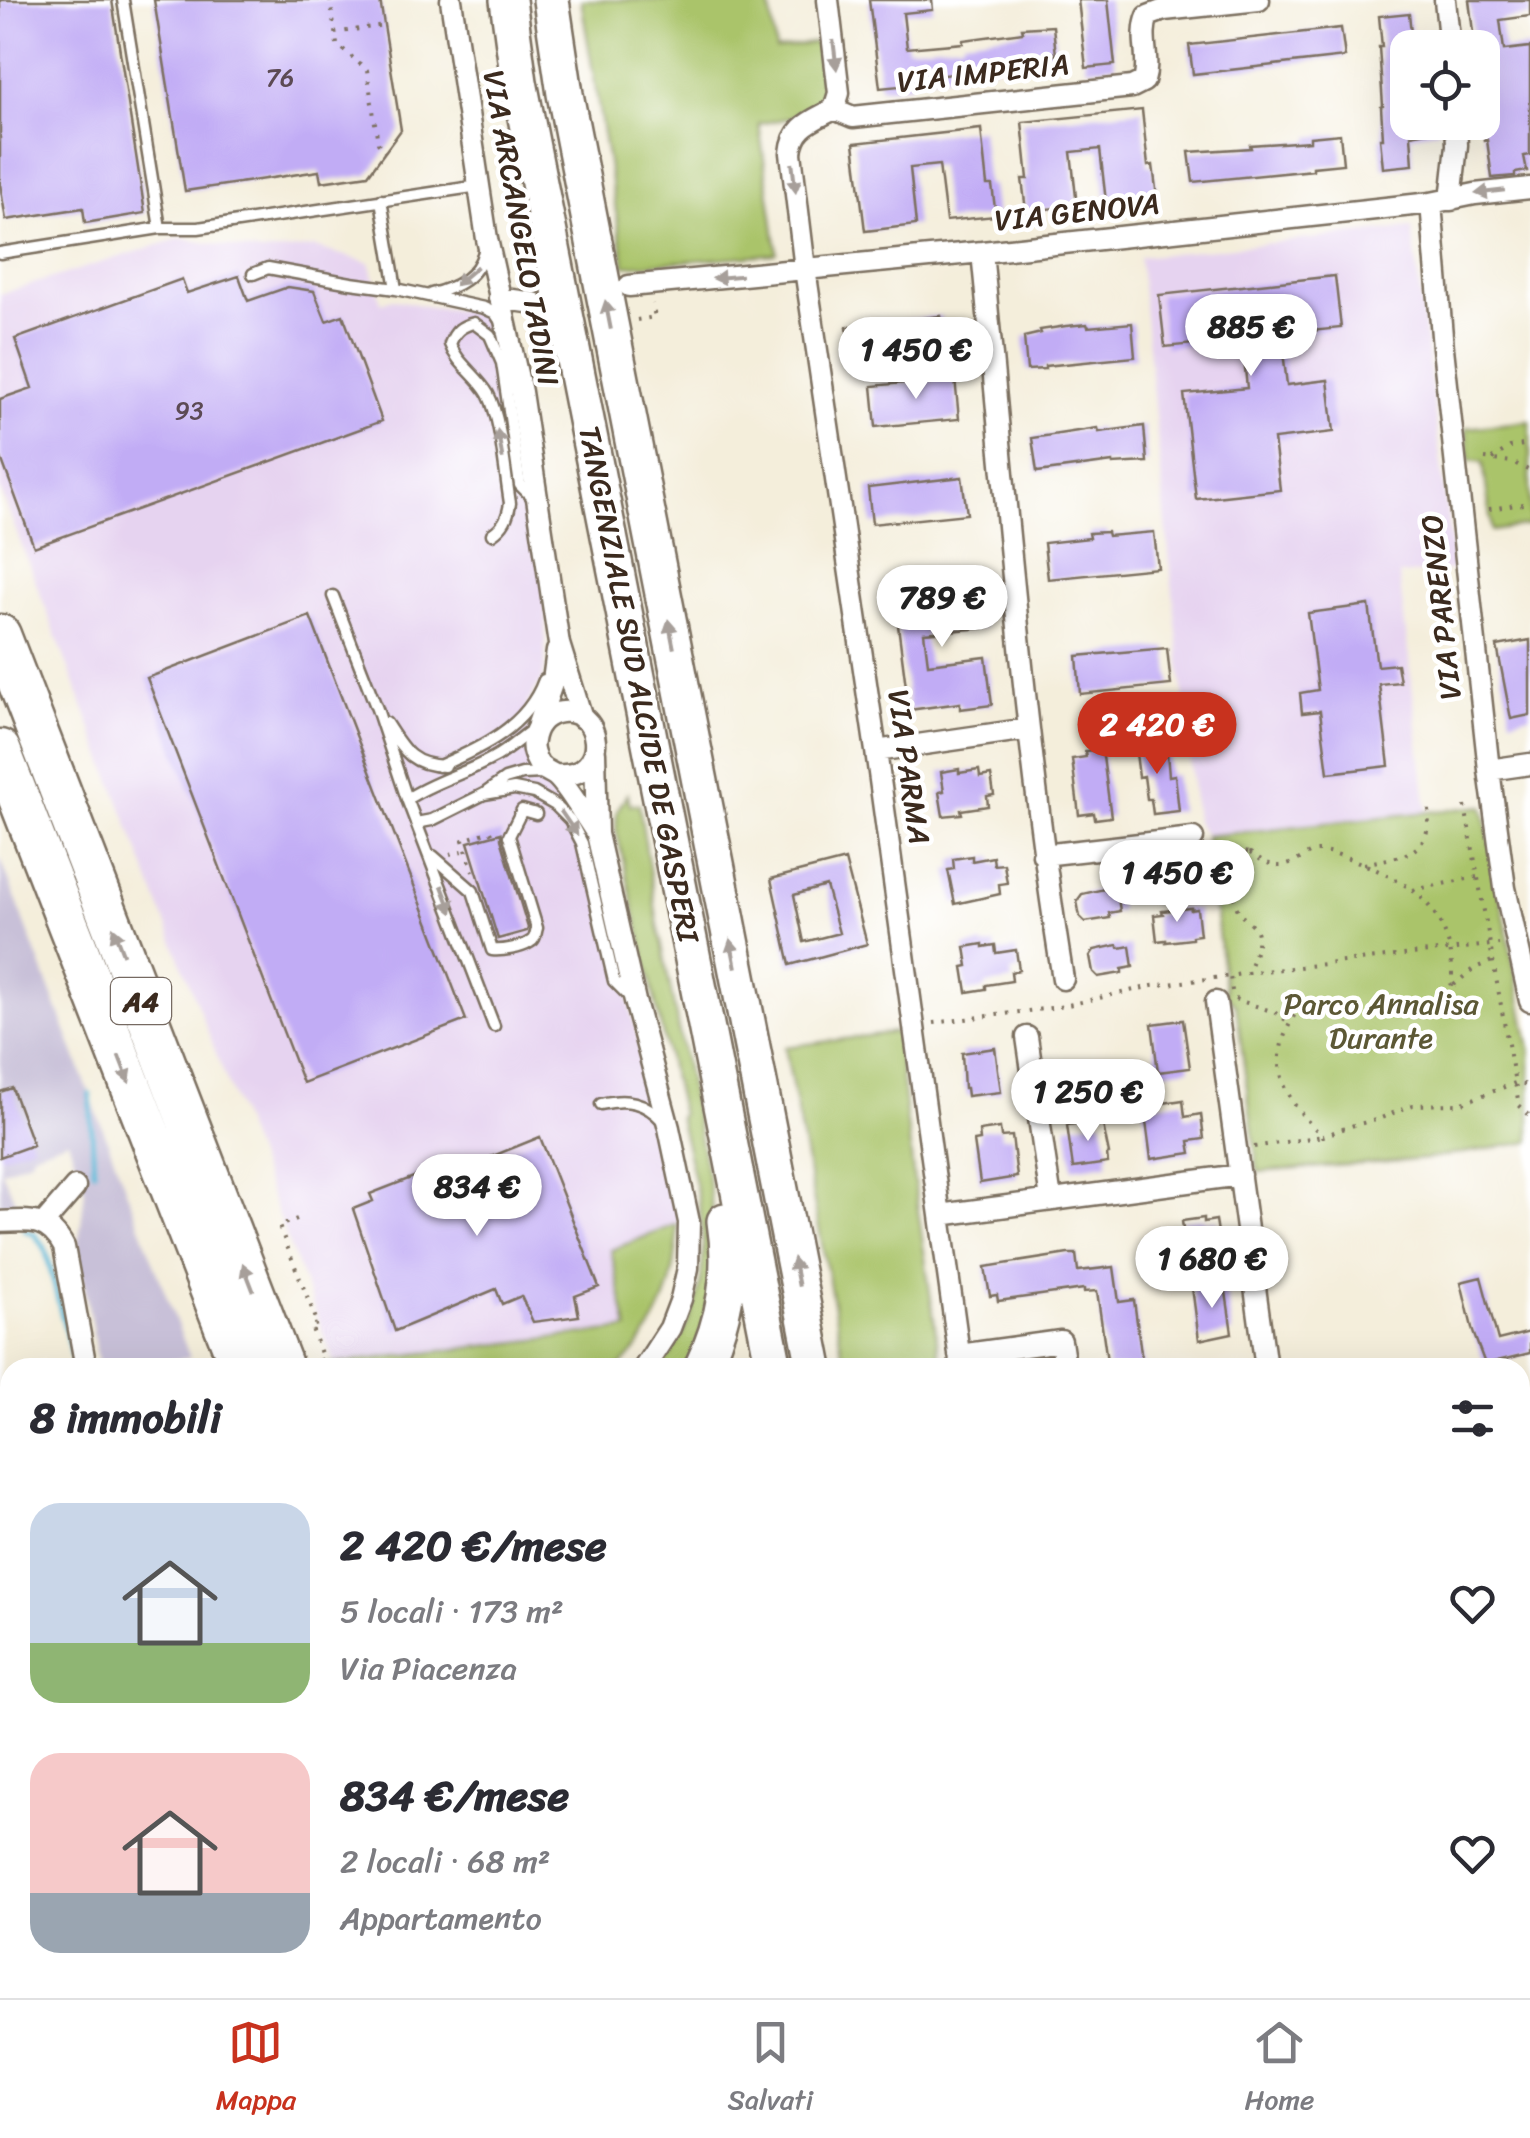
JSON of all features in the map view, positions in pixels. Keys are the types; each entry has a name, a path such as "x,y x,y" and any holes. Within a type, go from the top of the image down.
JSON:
{"highway":[{"name":"TANGENZIALE SUD ALCIDE DE GASPERI","path":"508,0 519,82 772,1358"},
{"name":"TANGENZIALE SUD ALCIDE DE GASPERI","path":"551,0 565,94 813,1358"},
{"name":"A4","path":"0,635 295,1358"},
{"name":"A4","path":"0,750 221,1358"},
{"path":"706,1358 718,1330 727,1290 729,1248 718,1158 726,1122"}],"street":[{"name":"VIA ARCANGELO TADINI","path":"451,0 487,239 521,392 558,644 582,718 596,738 597,834 688,1206 688,1268 681,1299 670,1328 650,1358"},
{"path":"806,269 792,138 799,129 834,109 839,93 828,0"},
{"name":"VIA IMPERIA","path":"834,109 853,118 1132,87 1144,81 1147,70 1143,28 1148,16 1164,10 1258,0"},
{"path":"1445,0 1448,30"},
{"name":"VIA PARENZO","path":"1457,140 1441,201 1443,348 1488,770 1505,888 1530,1001"},
{"name":"VIA GENOVA","path":"629,286 982,252 1530,188"},
{"path":"982,252 1028,729 1063,980"},
{"name":"VIA PARMA","path":"806,269 960,1358"},
{"path":"499,298 534,302"},
{"name":"VIA ARCANGELO TADINI","path":"558,644 532,748 536,760 552,774 597,834"},
{"path":"538,725 548,716 562,712 582,718"},
{"path":"876,751 1028,729"},
{"path":"552,774 567,776 580,772 595,752"},
{"path":"1488,770 1530,764"},
{"path":"1043,855 1193,838"},
{"path":"1216,1002 1265,1358"},
{"path":"1027,1037 1051,1200"},
{"path":"940,1215 1240,1174"},
{"path":"43,1224 75,1187"},
{"path":"0,1222 43,1224 57,1233 64,1248 84,1358"},
{"name":"VIA PARMA","path":"975,1358 1061,1341 1063,1358"}],"lane":[{"path":"123,0 160,228"},
{"path":"0,253 479,186"},
{"path":"381,200 396,289"},
{"path":"426,295 460,284 473,274 482,262 487,239"},
{"path":"253,274 268,268 426,295 484,308 494,313 506,328"},
{"path":"492,534 508,516 510,503 494,407 476,377 454,356 450,344 454,333 464,325 474,323 490,335 502,362 520,484 538,504"},
{"path":"333,596 494,1026"},
{"path":"439,766 493,741 518,719 542,685 549,657 552,600"},
{"path":"377,709 404,750 425,765 475,767"},
{"path":"407,800 428,786 498,756 538,725"},
{"path":"446,780 468,754"},
{"path":"416,823 432,820 505,779 522,774 552,774"},
{"path":"484,794 514,789 534,793 570,820 582,843 614,981 635,1001"},
{"path":"428,852 472,891 492,950 498,952 530,942 537,928 509,836 522,810 536,814"},
{"path":"601,1104 620,1099 642,1104 669,1128"}],"path":[{"path":"330,0 337,44 366,70 378,143 385,152"},
{"path":"336,33 384,25"},
{"path":"637,320 655,317 650,294"},
{"path":"1530,444 1510,447 1488,459 1530,470"},
{"path":"1489,509 1530,503"},
{"path":"1466,806 1519,1106 1530,1116"},
{"path":"1364,864 1402,858 1414,851 1428,833 1429,809"},
{"path":"1193,838 1195,854 1232,850 1280,868 1310,852 1326,851 1364,864 1413,890 1437,916 1451,951 1452,987 1446,1001 1417,1015 1321,1003 1306,1005 1290,1023 1279,1054 1280,1077 1290,1100 1324,1136"},
{"path":"1247,973 1257,935 1252,924 1240,915 1232,880 1238,863 1250,854"},
{"path":"1413,890 1477,877"},
{"path":"914,1025 1059,1007 1152,986 1247,973 1519,943"},
{"path":"1452,987 1472,969 1492,961"},
{"path":"1230,976 1233,998 1256,1004 1290,1023"},
{"path":"1235,1144 1250,1142 1254,1148 1324,1136 1412,1105 1460,1104 1515,1083 1530,1085"},
{"path":"297,1219 279,1226 318,1324 311,1326 323,1358"}],"shaded area":[{"path":"1412,228 1454,570 1399,575 1427,811 1206,836 1196,821 1139,257"},
{"path":"181,238 263,253 314,247 370,263 381,303 393,299 478,312 497,325 546,585 545,667 527,704 535,768 541,780 561,790 592,839 679,1220 628,1329 385,1358 333,1358 0,489 0,294"},
{"path":"0,857 190,1358 97,1358 78,1248 85,1190 68,1140 33,1153 29,1160 2,1171 17,1205 0,1205"}],"green space":[{"path":"581,0 769,0 776,50 816,42 822,91 819,101 789,118 759,124 777,252 625,266"},
{"path":"1530,421 1530,525 1492,531 1483,462 1470,460 1466,428"},
{"path":"627,794 630,805 639,804 658,925 709,1185 716,1273 695,1358 668,1358 694,1307 701,1280 702,1226 616,829 617,811"},
{"name":"Parco Annalisa Durante","path":"1483,806 1530,1051 1530,1142 1427,1159 1258,1172 1236,1005 1226,996 1206,836"},
{"path":"896,1032 940,1358 843,1358 785,1047"},
{"path":"677,1224 674,1264 664,1302 646,1336 628,1358 381,1358 628,1329 611,1250"}],"building":[{"path":"0,0 112,0 145,213 85,223 83,208 6,220 0,184"},
{"path":"154,0 380,0 401,130 368,175 321,182 319,171 185,191"},
{"path":"869,0 932,0 933,10 903,13 907,48 963,43 1023,32 1022,28 1053,26 1056,55 966,69 967,73 910,78 911,85 880,88"},
{"path":"1078,0 1108,0 1115,65 1086,68"},
{"path":"1469,0 1530,0 1530,16 1500,20 1504,50 1530,47 1530,155 1524,156 1527,171 1515,176 1492,178 1487,140 1500,140 1500,30 1473,30"},
{"path":"1409,13 1411,30 1390,30 1390,140 1411,140 1413,165 1383,168 1379,16"},
{"path":"1341,28 1345,57 1193,74 1189,45"},
{"path":"1142,110 1148,166 1153,165 1157,197 1106,202 1100,149 1071,152 1077,206 1026,211 1022,179 1028,179 1022,122"},
{"path":"981,129 987,185 992,185 996,216 946,221 939,165 910,168 916,225 865,231 854,143"},
{"path":"1340,134 1343,164 1193,182 1189,152 1310,141 1310,137"},
{"path":"239,276 248,301 288,287 314,291 326,321 343,315 382,421 34,547 0,455 0,399 32,388 15,339 182,279 187,293"},
{"path":"1335,276 1341,328 1281,334 1287,385 1328,380 1334,432 1274,439 1280,490 1196,499 1184,394 1247,388 1242,339 1165,347 1159,295"},
{"path":"941,316 945,351 851,362 847,327"},
{"path":"1132,323 1135,357 1027,370 1024,337 1066,326"},
{"path":"955,378 959,419 876,427 872,386"},
{"path":"1144,426 1147,462 1113,462 1037,472 1032,438"},
{"path":"962,477 967,514 872,524 868,488"},
{"path":"1107,532 1108,536 1154,532 1158,568 1048,579 1044,543"},
{"path":"969,580 978,582 983,628 924,633 928,664 986,657 992,705 960,709 960,703 909,710 895,602 946,595 945,586"},
{"path":"1369,605 1377,666 1397,664 1400,682 1379,684 1389,766 1328,773 1320,711 1302,713 1300,693 1318,690 1308,613"},
{"path":"310,616 466,1020 303,1083 147,678"},
{"path":"1530,640 1530,715 1511,719 1497,646"},
{"path":"1167,648 1171,685 1080,694 1077,656"},
{"path":"1166,742 1169,776 1175,775 1179,811 1153,814 1144,776 1139,777 1135,745"},
{"path":"1102,749 1111,817 1095,819 1094,813 1079,815 1072,759 1086,757 1085,751"},
{"path":"959,769 959,773 979,770 980,777 991,775 994,795 987,796 988,806 943,816 941,772"},
{"path":"501,833 528,928 498,939 468,842"},
{"path":"972,856 972,861 993,857 994,865 1004,864 1007,883 999,884 1000,894 955,904 948,870 954,869 953,859"},
{"path":"845,860 867,944 790,965 771,879","holes":["826,886 839,933 804,942 794,895"]},
{"path":"1104,889 1117,891 1120,911 1109,913 1110,918 1085,922 1077,901 1082,894"},
{"path":"1197,909 1200,935 1157,941 1154,915"},
{"path":"995,945 996,953 1016,950 1019,970 1011,972 1012,981 967,992 965,947"},
{"path":"1130,946 1133,967 1098,977 1090,956 1094,950"},
{"path":"1183,1020 1190,1068 1158,1072 1152,1024"},
{"path":"995,1048 1001,1092 967,1096 962,1053"},
{"path":"12,1088 33,1145 0,1157 0,1092"},
{"path":"1183,1100 1185,1117 1201,1114 1204,1139 1189,1141 1191,1153 1151,1159 1144,1106"},
{"path":"1102,1120 1108,1163 1073,1168 1067,1125"},
{"path":"1000,1128 1001,1137 1012,1136 1017,1177 980,1183 974,1141 980,1140 979,1131"},
{"path":"540,1137 599,1287 575,1296 579,1316 533,1322 521,1296 502,1304 496,1289 395,1331 353,1209 373,1201 370,1194 434,1169 439,1178"},
{"path":"1204,1218 1204,1222 1216,1220 1221,1251 1187,1258 1182,1221"},
{"path":"1076,1254 1078,1271 1114,1267 1119,1302 1134,1300 1142,1358 1107,1358 1097,1291 1084,1289 998,1301 997,1295 990,1296 985,1267"},
{"path":"1481,1277 1498,1340 1530,1332 1530,1353 1483,1358 1461,1282"},
{"path":"1225,1285 1232,1333 1199,1340 1192,1287"}],"waterway":[{"path":"90,1094 94,1171"},
{"path":"24,1230 34,1234 45,1248 72,1358"}]}
